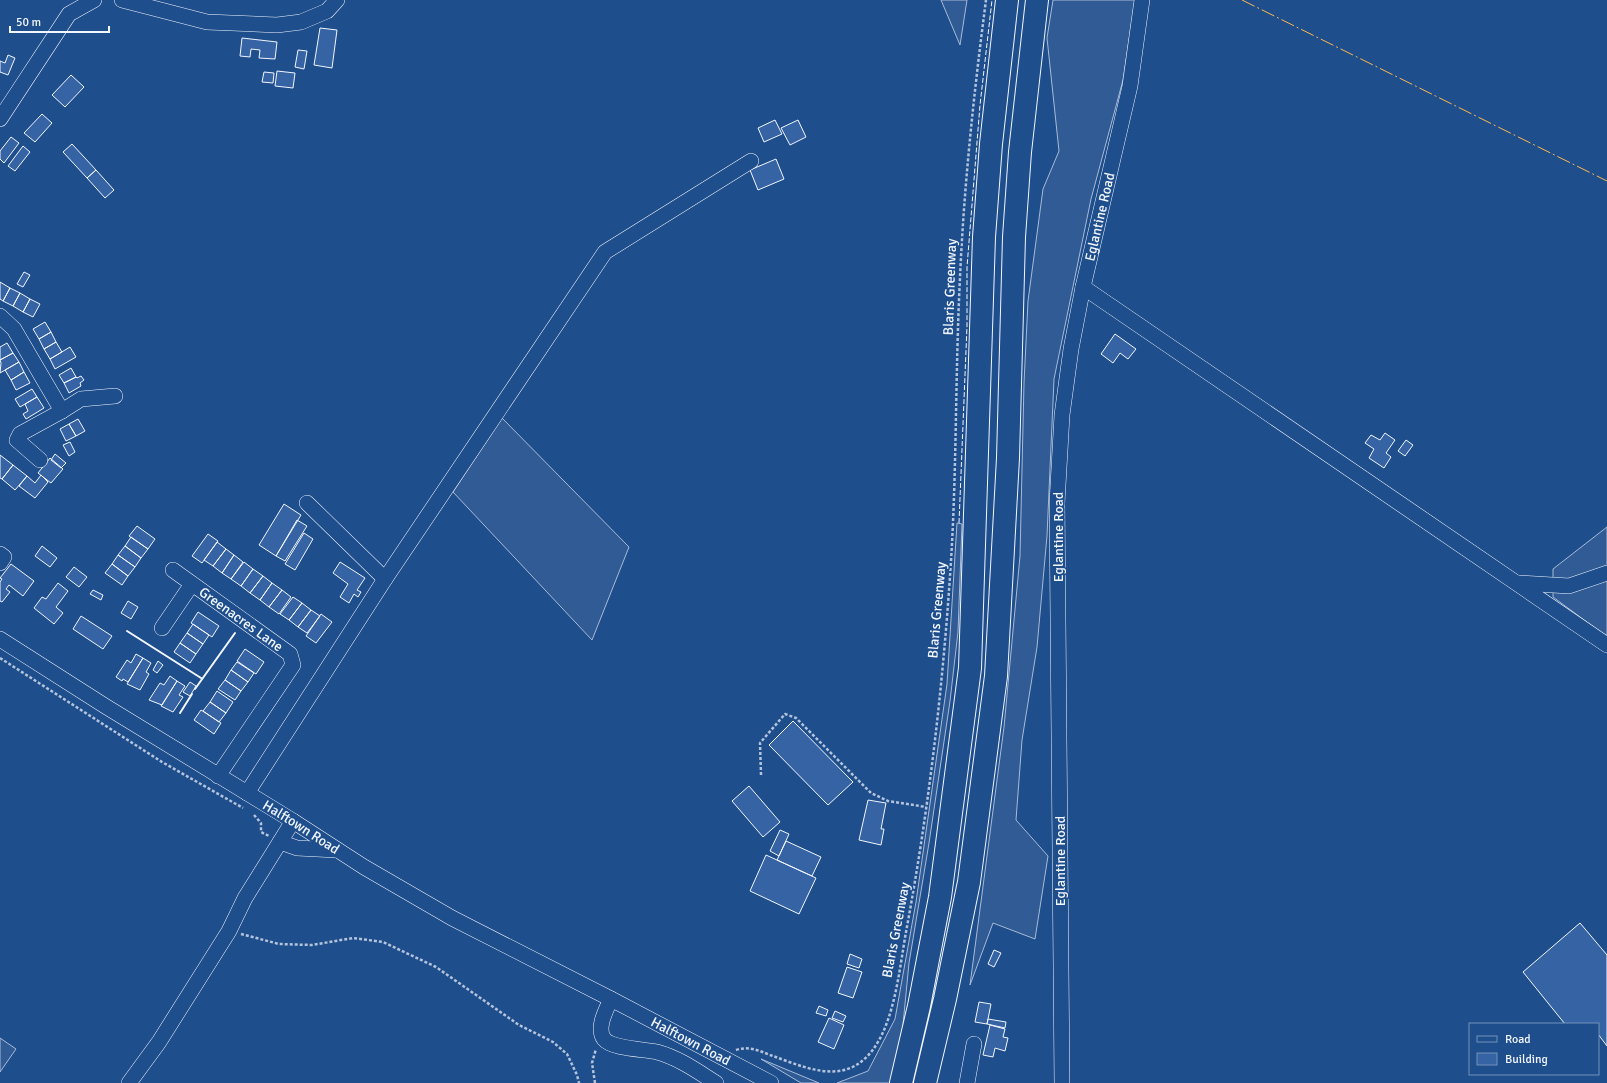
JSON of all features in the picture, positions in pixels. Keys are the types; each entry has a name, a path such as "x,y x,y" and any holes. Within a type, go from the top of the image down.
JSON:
{"highway":[{"path":"901,1083 919,1006 940,897 970,668 984,237 990,144 1007,0"},
{"path":"925,1083 945,999 968,882 996,676 1008,458 1014,237 1020,152 1037,0"}],"street":[{"path":"0,118 69,14 94,0"},
{"path":"122,0 207,22 277,26 302,22 327,10 337,0"},
{"name":"Eglantine Road","path":"1062,1083 1057,503 1062,415 1071,349 1083,287 1130,86 1142,0"},
{"path":"247,793 386,579 605,252 751,161"},
{"path":"1083,287 1607,645"},
{"path":"0,316 14,329 62,411"},
{"path":"40,460 17,440 20,434 81,399 115,396"},
{"path":"307,503 386,579"},
{"path":"0,554 4,557 0,563"},
{"name":"Greenacres Lane","path":"173,570 290,654 293,665 218,776"},
{"path":"1519,584 1569,586 1607,573"},
{"path":"162,628 192,584"},
{"name":"Halftown Road","path":"0,639 218,776 293,821 337,850 452,918 771,1083"},
{"path":"135,1080 229,931 245,898 293,821"},
{"path":"280,842 298,848 337,850"},
{"path":"601,1032 602,1022 611,999"},
{"name":"Halftown Road","path":"601,1032 605,1040 612,1045 658,1053 677,1059 716,1083"},
{"path":"967,1083 974,1044"}],"path":[{"name":"Blaris Greenway","path":"722,1058 739,1048 752,1048 813,1070 830,1072 844,1070 859,1064 870,1054 880,1040 890,1015 916,881 940,696 950,574 960,280 964,211 975,90 986,0"},
{"path":"0,658 162,762 255,815 261,822 261,832 280,842"},
{"path":"761,775 760,743 785,714 796,718 871,793 888,801 926,807"},
{"path":"229,931 279,944 312,946 353,938 383,942 436,967 519,1025 553,1042 567,1054 577,1075 579,1083"},
{"path":"595,1083 592,1064 601,1032"}],"shaded area":[{"path":"941,0 967,0 960,45"},
{"path":"1053,0 1135,0 1123,80 1091,199 1054,379 1047,536 1037,647 1022,740 1016,820 1048,856 1035,939 993,923 970,985 1004,727 1020,556 1024,383 1028,301 1043,189 1059,151 1047,38"},
{"path":"502,418 629,547 592,640 453,492"},
{"path":"957,523 962,524 958,632 950,701 929,843 909,963 902,1035 890,1083 837,1083 868,1071 895,1019 916,902 947,684"},
{"path":"1607,527 1607,637 1553,597 1553,569"},
{"path":"0,1038 16,1049 0,1072"},
{"path":"761,1059 819,1083 801,1083"}],"building":[{"path":"320,28 337,30 332,68 314,65"},
{"path":"242,38 277,42 275,59 259,58 260,50 251,49 250,57 240,56"},
{"path":"298,50 307,51 304,69 295,67"},
{"path":"8,55 15,58 8,75 0,72 0,61 5,63"},
{"path":"277,71 295,73 293,88 275,86"},
{"path":"264,72 274,73 273,83 262,82"},
{"path":"71,75 84,87 65,107 52,95"},
{"path":"42,114 52,123 35,142 24,133"},
{"path":"775,120 782,134 764,142 758,128"},
{"path":"798,120 806,137 790,145 781,128"},
{"path":"11,137 19,143 4,163 0,159 0,151"},
{"path":"72,144 96,170 87,178 63,152"},
{"path":"23,146 30,152 15,171 8,166"},
{"path":"776,159 784,179 758,190 750,170"},
{"path":"96,170 114,190 105,198 87,178"},
{"path":"24,272 30,275 23,287 17,284"},
{"path":"0,282 10,288 3,301 0,299"},
{"path":"10,288 20,293 13,306 3,301"},
{"path":"20,293 30,299 23,312 13,306"},
{"path":"30,299 40,304 33,317 23,312"},
{"path":"45,322 51,332 39,339 33,329"},
{"path":"51,332 56,342 44,349 39,339"},
{"path":"1115,334 1136,349 1128,359 1120,353 1113,363 1101,354"},
{"path":"56,342 62,352 50,359 44,349"},
{"path":"7,343 13,353 0,360 0,347"},
{"path":"70,347 76,357 55,369 50,359"},
{"path":"13,353 19,362 0,373 0,360"},
{"path":"19,362 24,372 11,380 5,370"},
{"path":"71,368 76,377 64,383 59,375"},
{"path":"24,372 30,383 16,390 11,380"},
{"path":"81,376 84,380 80,383 81,386 69,393 64,383"},
{"path":"32,389 37,397 20,407 15,399"},
{"path":"37,397 44,408 26,419 23,414 28,411 25,404"},
{"path":"78,419 85,431 76,436 69,424"},
{"path":"69,424 76,436 66,441 60,429"},
{"path":"1385,433 1395,440 1386,453 1391,457 1384,468 1369,458 1374,449 1365,443 1371,435 1380,440"},
{"path":"1406,440 1413,445 1405,456 1398,451"},
{"path":"70,442 75,452 69,456 63,445"},
{"path":"55,454 66,463 61,468 51,460"},
{"path":"0,455 13,465 2,479 0,478"},
{"path":"50,458 63,469 51,483 38,473"},
{"path":"13,465 27,476 15,490 2,479"},
{"path":"41,475 48,482 35,498 19,486 27,476 35,483"},
{"path":"284,504 301,515 276,556 259,545"},
{"path":"297,520 307,526 285,561 276,556"},
{"path":"137,526 155,539 148,549 129,536"},
{"path":"304,533 313,539 295,570 285,564"},
{"path":"208,534 218,541 202,563 192,556"},
{"path":"131,537 148,549 141,558 125,546"},
{"path":"217,542 226,549 213,566 204,560"},
{"path":"42,546 57,558 50,567 35,556"},
{"path":"125,546 141,558 135,567 118,555"},
{"path":"226,549 234,555 222,573 213,566"},
{"path":"118,555 135,567 128,576 112,564"},
{"path":"234,555 243,562 231,579 222,573"},
{"path":"244,562 253,569 241,586 231,579"},
{"path":"340,562 365,578 357,590 361,592 358,597 354,594 349,603 340,597 348,584 333,573"},
{"path":"11,564 34,581 23,596 9,585 6,589 10,592 2,602 0,601 0,582 2,579 0,578"},
{"path":"112,564 128,576 122,585 105,573"},
{"path":"74,567 87,577 79,587 66,577"},
{"path":"253,569 263,576 250,593 241,586"},
{"path":"263,576 272,583 260,600 250,593"},
{"path":"58,583 68,591 56,607 63,613 54,624 34,608 42,597 46,599"},
{"path":"272,583 282,590 269,607 260,600"},
{"path":"93,590 103,595 101,600 90,594"},
{"path":"282,590 291,597 279,614 269,607"},
{"path":"293,597 302,603 289,620 280,614"},
{"path":"128,601 138,607 131,619 121,613"},
{"path":"302,603 311,610 298,627 289,620"},
{"path":"311,610 320,616 307,633 298,627"},
{"path":"198,612 219,626 212,637 191,623"},
{"path":"321,614 332,622 316,643 306,636"},
{"path":"81,616 112,636 103,649 73,629"},
{"path":"193,624 209,635 203,644 187,633"},
{"path":"187,633 203,644 196,654 180,643"},
{"path":"180,643 196,654 190,663 174,652"},
{"path":"245,649 264,662 256,674 237,661"},
{"path":"136,654 143,658 128,682 123,679 122,681 116,677 127,660 131,663"},
{"path":"143,658 151,663 146,672 149,674 140,690 127,684"},
{"path":"158,661 163,665 157,673 153,670"},
{"path":"237,662 254,673 248,682 231,670"},
{"path":"231,670 248,682 241,691 225,680"},
{"path":"170,676 177,681 162,705 149,700 160,683 164,685"},
{"path":"225,680 241,691 235,700 218,689"},
{"path":"177,681 185,686 179,695 183,697 173,712 161,706"},
{"path":"190,682 196,686 190,696 183,692"},
{"path":"217,691 233,702 226,713 210,702"},
{"path":"210,702 226,713 219,722 203,711"},
{"path":"201,710 221,723 214,734 194,720"},
{"path":"793,721 853,782 828,805 769,745"},
{"path":"749,786 780,822 763,837 732,801"},
{"path":"868,800 886,803 881,829 884,829 881,845 859,840"},
{"path":"780,830 789,834 779,856 770,851"},
{"path":"786,841 821,857 812,876 777,860"},
{"path":"766,855 816,878 799,914 750,891"},
{"path":"1580,923 1607,955 1607,1046 1599,1035 1599,1023 1564,1023 1523,972"},
{"path":"994,950 1001,953 994,967 988,964"},
{"path":"850,954 862,959 859,968 847,964"},
{"path":"847,967 862,972 853,998 838,993"},
{"path":"979,1002 991,1004 987,1024 975,1022"},
{"path":"819,1006 828,1010 826,1016 816,1013"},
{"path":"835,1011 846,1016 843,1022 832,1018"},
{"path":"829,1018 844,1025 834,1049 818,1042"},
{"path":"988,1019 1006,1022 1005,1028 987,1024"},
{"path":"990,1025 1005,1029 1003,1037 1008,1038 1005,1051 995,1048 993,1057 983,1055"}],"fence":[{"path":"959,523 967,326 967,267 980,105 992,0"}],"wall":[{"path":"127,631 201,678"},
{"path":"195,689 235,633"},
{"path":"180,713 192,694"}],"power":[{"path":"1242,0 1607,181"}]}
